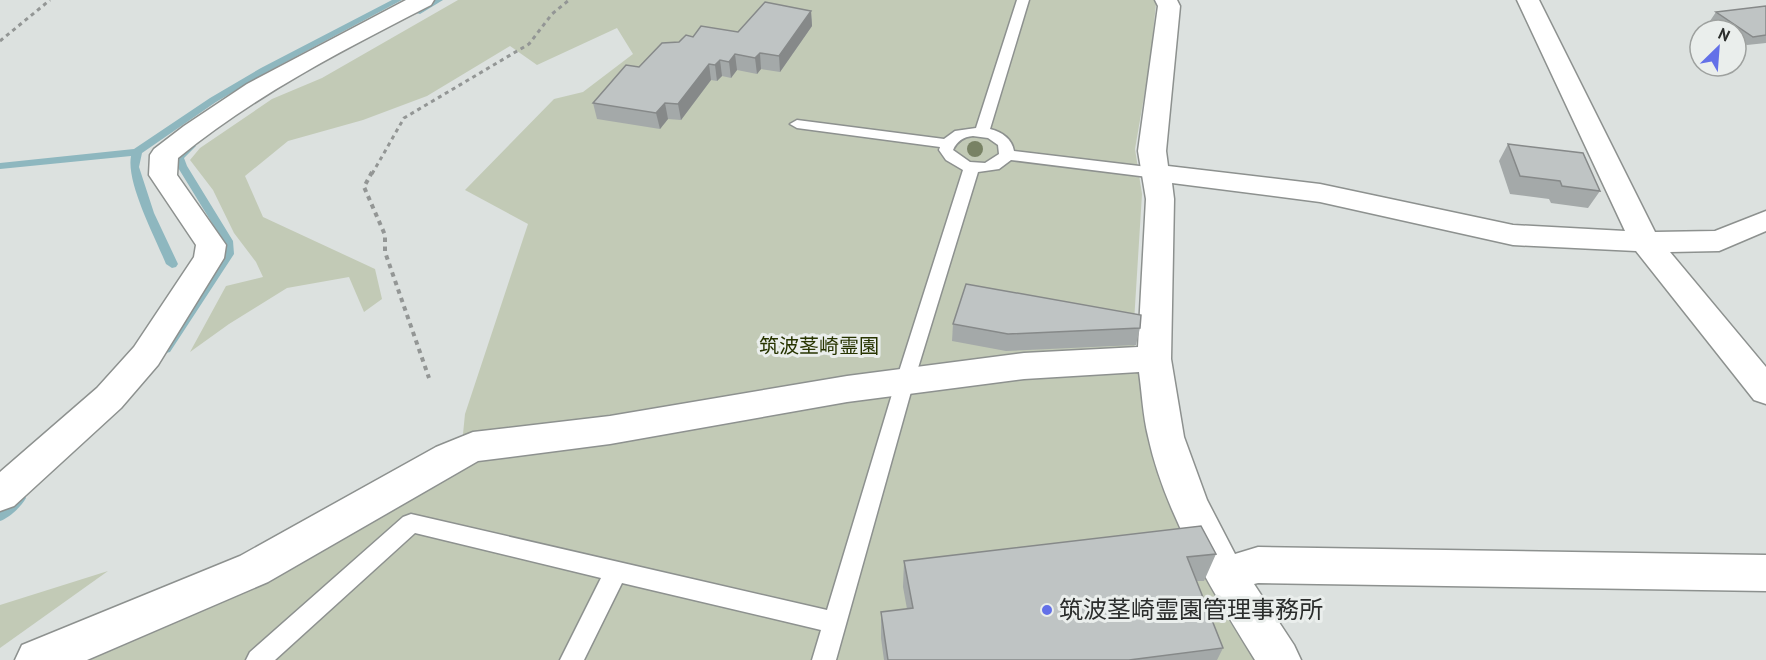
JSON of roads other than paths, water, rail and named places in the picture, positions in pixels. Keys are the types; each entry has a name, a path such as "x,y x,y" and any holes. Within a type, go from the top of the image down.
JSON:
{"street":[{"path":"0,495 109,398 146,356 209,258 211,245 163,175 164,155 219,114 269,81 423,0"},
{"path":"1166,0 1169,6 1152,151 1160,199 1154,359 1166,437 1188,500 1225,574 1279,660"},
{"path":"1528,0 1645,242 1766,391"},
{"path":"1156,173 1320,192 1513,235 1645,242 1719,241 1766,220"},
{"path":"37,660 254,569 449,458 473,447 610,430 847,388 1024,366 1154,359"},
{"path":"1225,574 1258,565 1766,573"}],"lane":[{"path":"982,132 1023,0"},
{"path":"797,124 948,144"},
{"path":"982,132 992,134 1005,143 1007,155 998,164 972,167 954,161 946,150 952,139 965,133 982,132"},
{"path":"1007,155 1156,173"},
{"path":"824,660 905,381 972,167"},
{"path":"258,660 411,523 836,623"},
{"path":"573,660 616,571"}],"waterway":[{"path":"137,152 213,100 264,70 398,0"},
{"path":"417,12 439,0"},
{"path":"166,349 228,254 228,241 182,166 179,157 191,146"},
{"path":"0,166 137,152"},
{"path":"137,152 134,167 149,213 172,264"},
{"path":"0,515 19,498"}],"place":[{"name":"筑波茎崎霊園管理事務所","path":"1047,610"}],"park label":[{"name":"筑波茎崎霊園","path":"819,346"}]}
